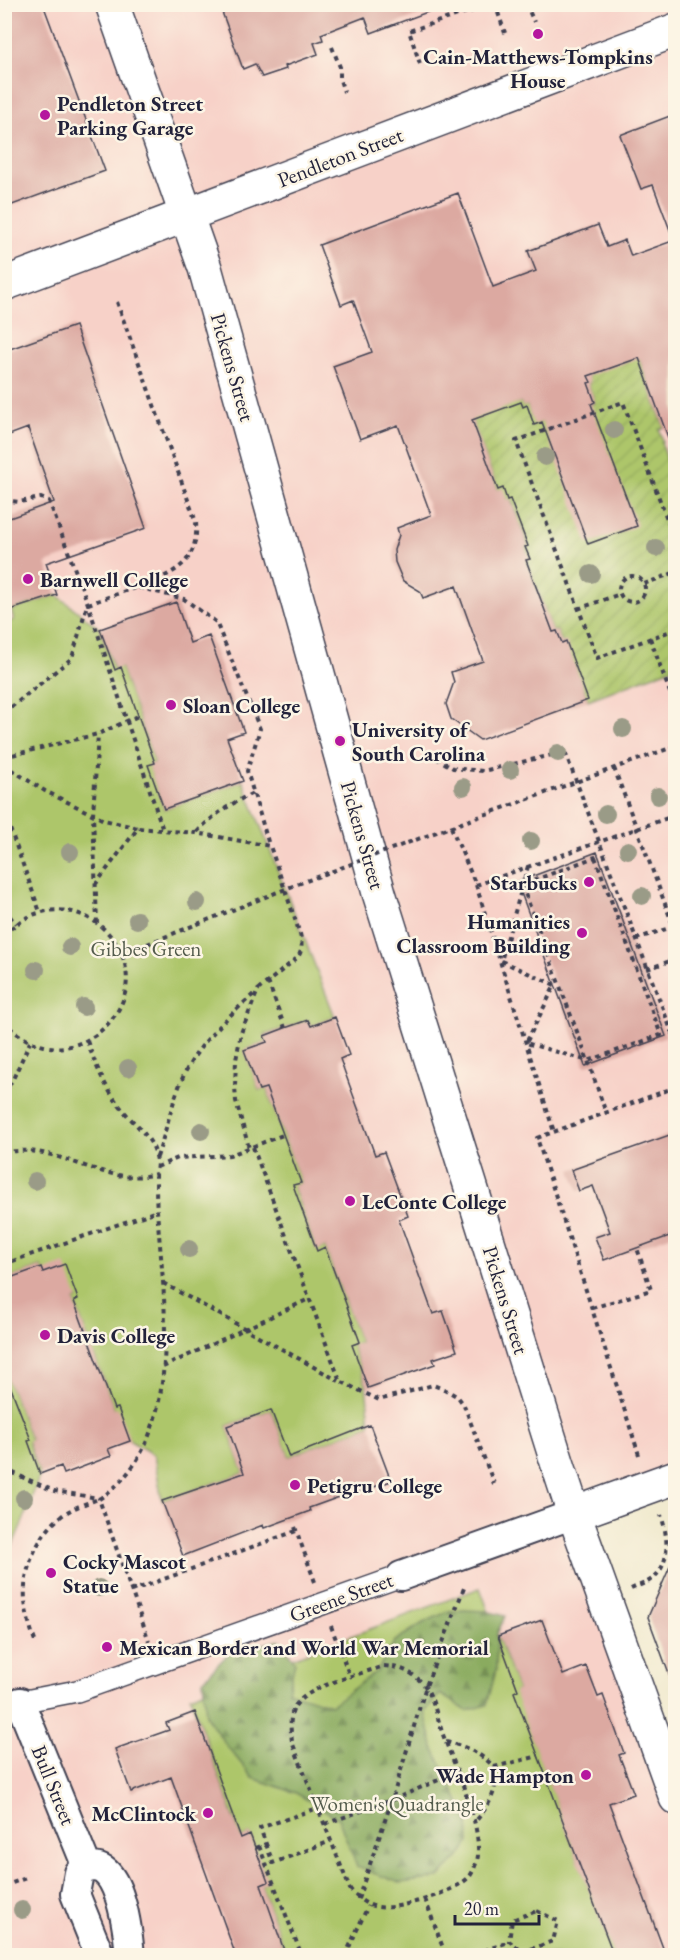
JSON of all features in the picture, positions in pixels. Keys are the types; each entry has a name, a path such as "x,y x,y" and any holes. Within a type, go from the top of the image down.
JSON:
{"street":[{"name":"Pickens Street","path":"112,4 188,216 218,314 379,893 574,1514 675,1798"},
{"name":"Pendleton Street","path":"4,284 675,30"},
{"name":"Greene Street","path":"12,1705 77,1691 675,1477"},
{"name":"Bull Street","path":"12,1705 87,1867"},
{"path":"100,1956 75,1894 79,1873 87,1867 97,1867 107,1872 114,1881 128,1929 130,1956"}],"path":[{"path":"471,4 479,10"},
{"path":"526,4 534,22"},
{"path":"420,64 409,31 467,12 496,6 505,33"},
{"path":"332,47 340,67 340,80 344,93"},
{"path":"88,604 168,575 184,564 194,546 197,534 196,522 117,302"},
{"path":"675,543 623,402 516,441 597,658 675,629"},
{"path":"4,500 19,502 41,498 49,501 88,604 163,830"},
{"path":"644,584 675,572"},
{"path":"634,576 642,580 644,584 645,593 639,600 627,601 620,594 620,584 626,577 634,576"},
{"path":"35,1641 27,1616 25,1578 30,1561 41,1540 57,1520 68,1512 99,1498 118,1485 143,1452 156,1410 163,1367 164,1283 157,1211 156,1167 183,1076 194,1058 222,1024 301,954 300,934 247,771 260,729 216,622 184,599 137,587"},
{"path":"578,609 620,594"},
{"path":"4,713 72,658 88,604"},
{"path":"650,638 675,709"},
{"path":"4,757 98,734 138,716"},
{"path":"97,923 93,814 98,734"},
{"path":"122,954 298,884 675,746"},
{"path":"436,758 453,768 483,771 565,752 675,1043"},
{"path":"4,765 45,791 104,820 138,828 196,833 270,846"},
{"path":"615,768 675,933"},
{"path":"196,833 223,809 253,793"},
{"path":"4,812 39,912"},
{"path":"476,885 675,815"},
{"path":"451,827 476,885 554,1132"},
{"path":"95,885 138,828"},
{"path":"522,885 603,854"},
{"path":"595,857 661,1035"},
{"path":"501,961 528,866"},
{"path":"522,885 606,1113"},
{"path":"4,909 16,924"},
{"path":"4,935 16,924 39,912 52,910 72,912 88,917 114,939 122,954 126,974 125,995 117,1013 104,1029 87,1041 68,1047 48,1047 30,1042 12,1031 4,1022"},
{"path":"636,939 674,926"},
{"path":"647,969 675,959"},
{"path":"501,961 555,985 526,1044"},
{"path":"268,982 285,1028"},
{"path":"258,990 241,1033 235,1071 236,1101 251,1147 340,1381"},
{"path":"526,1044 588,1061 671,1031"},
{"path":"87,1041 98,1072 122,1110 151,1142 157,1158"},
{"path":"4,1093 30,1042"},
{"path":"639,1455 537,1138 675,1087"},
{"path":"156,1167 178,1158 230,1155 283,1135"},
{"path":"4,1153 30,1150 48,1153 80,1166 112,1174 141,1177 156,1174"},
{"path":"4,1264 157,1211"},
{"path":"4,1246 10,1262"},
{"path":"592,1308 651,1290 637,1248"},
{"path":"164,1283 340,1381 379,1400 433,1385 453,1392 464,1405 494,1484"},
{"path":"163,1367 309,1299"},
{"path":"4,1469 54,1491 99,1498"},
{"path":"99,1498 140,1616"},
{"path":"628,1590 651,1580 663,1562 667,1540 661,1515"},
{"path":"131,1591 296,1529 316,1584"},
{"path":"358,1899 392,1800 426,1686 464,1588"},
{"path":"330,1622 350,1677"},
{"path":"384,1666 397,1667 410,1672 426,1686 469,1804 478,1857 469,1877 454,1887 425,1899 394,1907 368,1906 350,1889 292,1742 290,1726 294,1708 306,1694 320,1687 384,1666"},
{"path":"446,1742 457,1744 482,1756 494,1767 496,1786 484,1811 474,1824"},
{"path":"494,1767 539,1756"},
{"path":"325,1824 392,1800 457,1772"},
{"path":"318,1808 260,1828 273,1863 331,1841"},
{"path":"266,1844 257,1847 302,1956"},
{"path":"4,1886 26,1878"},
{"path":"425,1899 446,1956"},
{"path":"345,1956 368,1906"},
{"path":"537,1911 558,1921 554,1941 523,1952 509,1941 512,1920 537,1911"},
{"path":"467,1956 509,1941"}],"shaded area":[{"name":"University of South Carolina","path":"5,5 675,5 675,1477 571,1514 675,1794 675,1955 5,1956"}],"green space":[{"path":"636,349 664,427 659,429 663,441 661,442 675,482 675,667 588,700 565,642 562,643 557,631 553,632 526,560 529,559 525,547 528,545 511,500 507,500 498,490 469,413 521,402 523,406 527,405 535,424 595,403 588,376"},
{"name":"Gibbes Green","path":"57,595 100,629 114,669 121,667 155,763 149,765 164,809 243,781 335,1017 311,1026 308,1020 265,1035 267,1042 245,1050 259,1090 266,1088 301,1182 293,1186 317,1250 325,1247 360,1342 352,1345 366,1384 370,1425 289,1457 271,1410 227,1426 244,1473 162,1501 154,1455 130,1441 114,1409 74,1301 78,1299 43,1272 41,1267 5,1280 5,623 14,620 11,610"},
{"path":"4,1370 31,1440 28,1442 40,1474 8,1556 7,1604 5,1605"},
{"name":"Women's Quadrangle","path":"480,1588 518,1690 515,1692 614,1955 286,1955 261,1885 267,1882 250,1835 241,1838 190,1696"},
{"path":"486,1611 505,1616 497,1634 496,1670 487,1705 467,1711 440,1694 425,1712 433,1747 468,1821 469,1843 462,1854 438,1878 400,1883 357,1867 338,1818 296,1793 253,1778 206,1716 203,1680 230,1652 280,1640 295,1662 288,1691 331,1705 377,1671 395,1641 423,1623 447,1612"}],"building":[{"name":"Pendleton Street Parking Garage","path":"4,4 43,4 105,171 4,208"},
{"path":"219,4 441,4 441,7 371,33 365,17 321,34 323,40 314,43 318,54 262,77 255,64 243,69"},
{"path":"675,114 675,237 673,238 653,185 641,189 620,135"},
{"path":"458,193 493,287 536,271 528,251 598,225 607,247 625,240 631,256 675,240 675,450 673,451 639,358 588,376 591,382 588,383 595,402 591,404 637,526 588,544 542,422 534,425 527,405 523,407 521,402 472,420 498,490 503,488 507,500 510,499 528,546 525,547 530,559 526,560 553,632 557,631 562,643 566,641 588,700 480,740 451,719 446,704 454,682 451,672 483,661 456,586 423,598 420,591 403,581 395,562 394,550 399,535 397,528 431,515 398,425 360,439 333,366 372,352 353,300 341,305 319,245"},
{"path":"75,326 146,528 46,563 57,595 4,612 4,520 54,502 28,428 4,437 4,351"},
{"name":"Sloan College","path":"176,602 190,643 209,636 244,732 227,738 243,781 164,809 148,765 155,763 121,667 115,670 100,629"},
{"name":"Humanities Classroom Building","path":"597,852 666,1036 585,1066 517,882"},
{"name":"LeConte College","path":"335,1017 349,1055 340,1059 375,1155 384,1152 408,1216 399,1220 433,1314 443,1311 457,1351 433,1359 435,1364 368,1388 352,1345 360,1342 325,1247 317,1251 293,1185 301,1183 266,1088 259,1090 244,1050 267,1042 264,1036 285,1028 308,1020 311,1026"},
{"path":"675,1133 675,1234 604,1260 595,1237 610,1232 593,1186 579,1191 571,1170"},
{"name":"Davis College","path":"65,1264 78,1299 74,1301 114,1409 118,1408 130,1441 108,1449 111,1456 64,1474 61,1466 40,1474 28,1441 31,1440 4,1370 4,1280 41,1267 43,1272"},
{"name":"Petigru College","path":"271,1410 289,1457 370,1425 391,1481 357,1493 356,1491 309,1508 310,1511 264,1528 263,1525 183,1556 162,1501 244,1473 227,1426"},
{"path":"675,1555 675,1684 673,1685 648,1617"},
{"name":"Wade Hampton","path":"542,1620 563,1675 586,1666 598,1697 603,1695 624,1753 619,1755 634,1794 609,1803 666,1956 614,1956 514,1692 518,1690 498,1636"},
{"name":"McClintock","path":"195,1712 241,1838 250,1834 268,1882 261,1885 286,1956 236,1956 171,1777 131,1792 115,1749 169,1730 166,1723"}],"place":[{"name":"Cain-Matthews-Tompkins House","path":"538,34"},
{"name":"Pendleton Street Parking Garage","path":"45,115"},
{"name":"Barnwell College","path":"28,579"},
{"name":"Sloan College","path":"171,705"},
{"name":"University of South Carolina","path":"340,741"},
{"name":"Starbucks","path":"589,882"},
{"name":"Humanities Classroom Building","path":"582,933"},
{"name":"LeConte College","path":"350,1201"},
{"name":"Davis College","path":"45,1335"},
{"name":"Petigru College","path":"295,1485"},
{"name":"Cocky Mascot Statue","path":"51,1573"},
{"name":"Mexican Border and World War Memorial","path":"107,1647"},
{"name":"Wade Hampton","path":"586,1775"},
{"name":"McClintock","path":"208,1813"}]}
